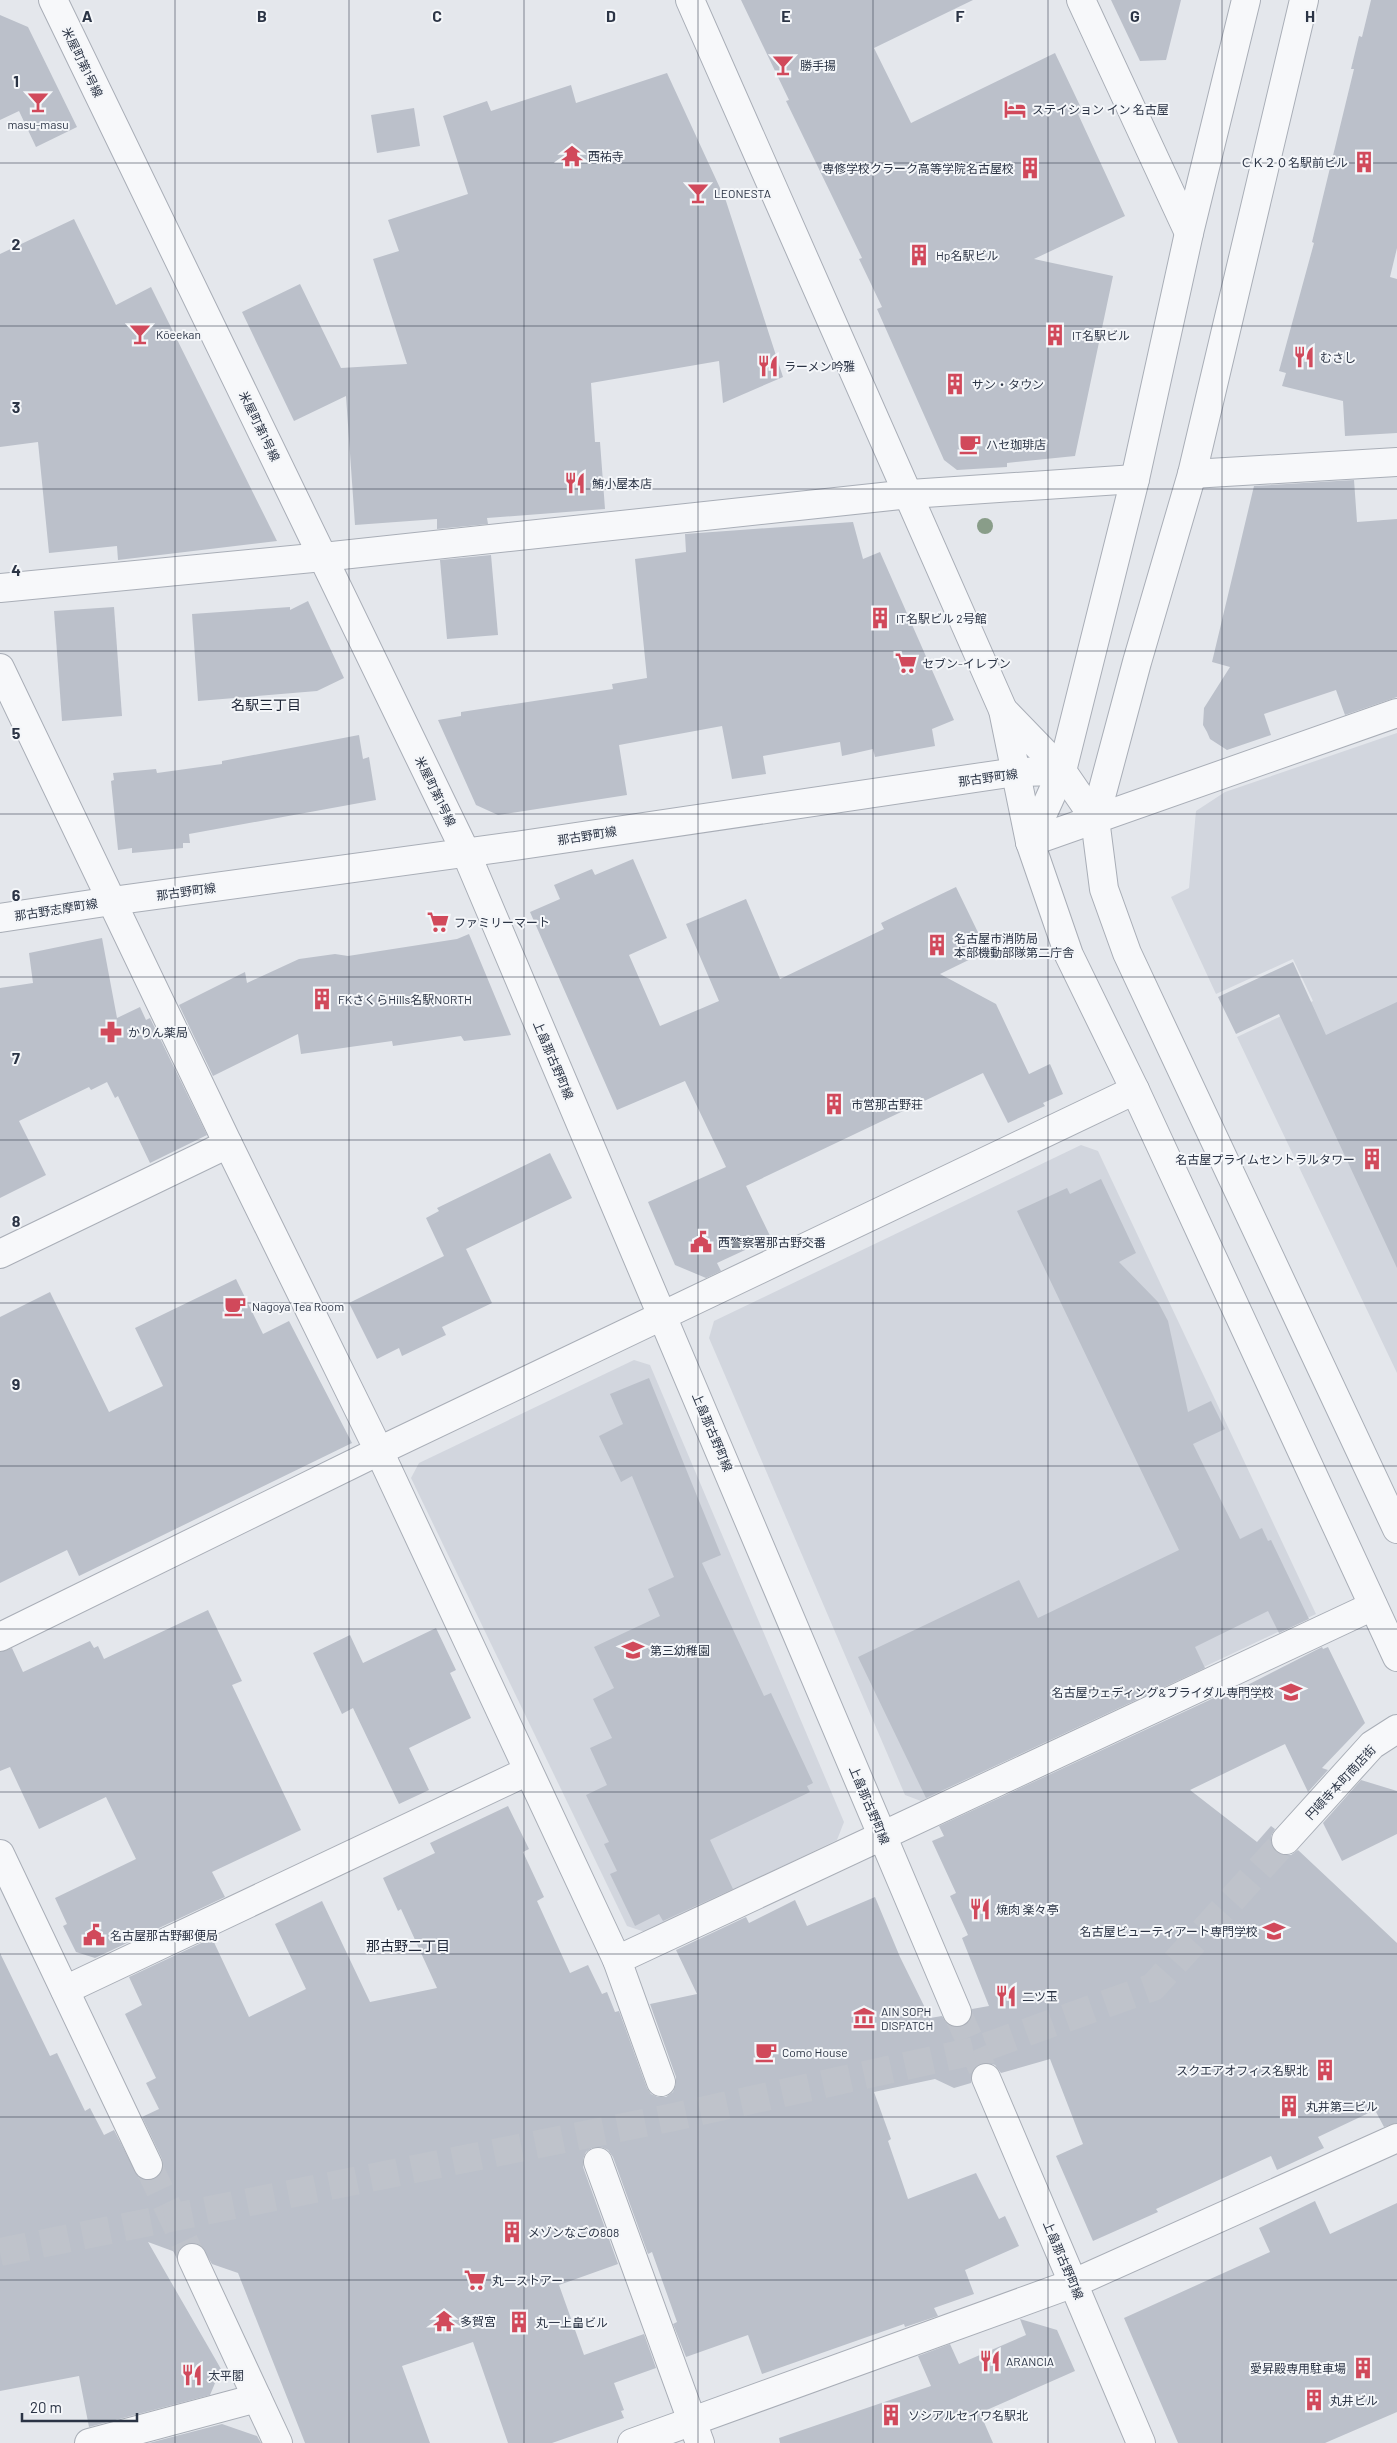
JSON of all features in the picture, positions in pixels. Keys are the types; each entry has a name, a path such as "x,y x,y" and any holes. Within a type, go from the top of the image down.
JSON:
{"street":[{"name":"米屋町第1号線","path":"53,0 466,853"},
{"path":"690,0 910,494 1003,710 1030,842 1069,955 1135,1090 1397,1657"},
{"path":"1080,0 1189,233"},
{"path":"1030,842 1062,771 1135,479 1189,233 1246,0"},
{"path":"1304,0 1192,474 1137,662 1095,819 1104,889 1127,953 1397,1529"},
{"path":"1192,474 1397,462"},
{"path":"0,588 324,557 910,494 1135,479"},
{"path":"0,668 228,1144 379,1451 617,1960 661,2082"},
{"path":"1003,710 1062,771 1095,819"},
{"path":"1030,842 1397,713"},
{"name":"那古野町線","path":"112,900 466,853 1016,772 1062,771"},
{"name":"上畠那古野町線","path":"466,853 664,1315 958,2012"},
{"name":"那古野志摩町線","path":"0,918 112,900"},
{"path":"0,1637 379,1451 1135,1090"},
{"path":"0,1254 228,1144"},
{"path":"617,1960 1373,1606"},
{"name":"円頓寺本町商店街","path":"1286,1840 1372,1745 1397,1729"},
{"path":"65,1990 528,1771"},
{"path":"0,1854 148,2165"},
{"name":"上畠那古野町線","path":"986,2078 1141,2443"},
{"path":"632,2443 696,2432 1074,2284 1397,2138"},
{"path":"598,2162 696,2432"},
{"path":"192,2258 278,2443"},
{"path":"89,2443 257,2398"}],"shaded area":[{"path":"1397,733 1397,1373 1237,1037 1313,1001 1293,959 1216,994 1171,897 1189,888 1196,811 1225,792"},
{"path":"1081,1145 1098,1151 1316,1614 921,1801 905,1795 709,1338 714,1321"},
{"name":"第三幼稚園","path":"634,1360 650,1365 844,1822 837,1840 645,1932 627,1926 411,1478 419,1463"}],"building":[{"path":"741,0 973,0 874,48 911,123 1055,53 1083,112 1078,114 1125,216 1034,259 1113,276 1075,456 1007,463 1007,467 957,470 944,460 877,309 882,307 859,259 862,258 786,101 789,100"},
{"path":"1111,0 1181,0 1166,60 1140,61"},
{"path":"1371,0 1397,0 1397,248 1390,277 1397,279 1397,433 1345,436 1343,401 1282,386 1286,373 1279,371 1314,243 1312,242 1354,69 1351,69 1359,36 1362,37"},
{"path":"0,15 28,27 77,127 36,147 19,111 0,120"},
{"path":"667,73 726,201 783,377 723,403 719,361 591,383 595,442 600,442 605,509 487,518 488,524 437,529 437,519 355,525 346,396 294,421 242,312 300,284 341,368 407,364 373,259 399,251 388,220 468,194 443,116 487,101 491,111 571,85 576,103"},
{"path":"414,108 420,146 377,153 371,115"},
{"path":"74,219 116,305 151,287 277,541 118,560 117,546 49,553 38,442 0,447 0,254"},
{"path":"1354,480 1357,522 1397,519 1397,697 1345,715 1336,690 1264,714 1271,735 1227,750 1210,739 1203,725 1204,708 1230,667 1212,662 1254,486"},
{"path":"853,522 863,559 880,552 954,720 932,729 935,746 875,757 873,749 842,756 840,742 763,756 766,774 732,779 722,726 619,745 627,795 498,815 476,805 438,720 461,716 461,712 613,689 612,684 647,678 635,559 686,552 685,534"},
{"path":"491,555 498,635 447,639 440,560"},
{"path":"308,601 344,678 317,691 198,701 192,614 290,607 290,610"},
{"path":"114,607 122,716 62,721 54,611"},
{"path":"359,735 363,759 369,757 376,800 189,834 190,843 183,843 183,848 132,853 132,848 118,850 111,781 114,780 113,773 156,769 157,773 222,764 222,761"},
{"path":"633,859 667,938 629,955 660,1026 719,1001 686,924 746,899 780,979 884,929 881,923 956,887 987,951 940,974 996,1004 1029,1074 1050,1064 1063,1094 1043,1103 1045,1106 1008,1123 983,1073 746,1186 771,1238 717,1263 721,1271 706,1278 675,1265 648,1202 726,1167 685,1081 617,1110 530,912 560,899 554,885 592,869 595,875"},
{"path":"469,934 511,1035 464,1041 461,1036 393,1046 392,1041 301,1054 298,1034 213,1076 179,1005 245,972 247,983 299,959 335,954 348,956 457,939"},
{"path":"102,938 117,1018 140,1007 146,1020 150,1018 207,1135 150,1163 118,1096 115,1098 107,1082 91,1090 89,1087 19,1121 46,1175 0,1198 0,988 33,983 29,953"},
{"name":"名古屋プライムセントラルタワー","path":"1293,962 1326,1035 1397,1002 1397,1268 1279,1014 1236,1034 1218,997"},
{"path":"550,1153 572,1198 466,1249 492,1303 442,1327 446,1335 402,1356 399,1348 377,1359 349,1303 444,1256 426,1218 439,1211 437,1208"},
{"path":"1101,1179 1136,1253 1119,1262 1158,1302 1168,1321 1188,1412 1211,1401 1225,1429 1193,1444 1240,1539 1262,1528 1268,1541 1271,1540 1309,1619 1279,1633 1268,1611 1195,1647 1205,1668 926,1798 858,1657 1019,1580 1038,1618 1179,1550 1017,1211 1067,1188 1070,1194"},
{"path":"236,1279 263,1334 289,1321 352,1443 79,1576 67,1550 0,1583 0,1317 50,1292 109,1412 163,1386 135,1328"},
{"path":"649,1378 721,1555 702,1563 764,1696 771,1693 813,1783 807,1786 810,1792 710,1840 733,1889 663,1921 659,1914 635,1926 610,1874 617,1871 604,1844 609,1842 586,1795 607,1785 590,1748 612,1738 593,1699 614,1688 594,1647 660,1616 648,1589 674,1577 632,1476 621,1482 599,1436 623,1424 610,1394"},
{"path":"208,1610 242,1681 232,1685 301,1830 212,1872 225,1897 95,1958 76,1952 63,1926 67,1924 55,1898 136,1859 106,1797 39,1829 10,1767 0,1771 0,1652 12,1648 23,1672 90,1641 94,1648 98,1646 104,1659"},
{"path":"436,1628 456,1670 450,1673 471,1718 409,1748 429,1790 399,1804 353,1708 342,1714 313,1653 350,1635 363,1663"},
{"path":"1322,1647 1323,1649 1328,1647 1365,1723 1322,1768 1328,1770 1308,1792 1285,1744 1190,1790 1257,1842 1271,1826 1275,1829 1271,1836 1271,1844 1275,1851 1283,1855 1291,1855 1298,1850 1397,1943 1397,2123 1384,2127 1375,2110 1318,2137 1324,2148 1277,2170 1271,2156 1156,2209 1158,2212 1093,2241 1056,2156 1083,2144 1050,2059 1001,2073 995,2065 980,2063 973,2069 971,2083 954,2088 935,2079 874,2092 891,2139 888,2141 908,2199 976,2173 999,2219 1005,2216 1019,2246 965,2270 974,2294 934,2308 938,2316 905,2327 904,2324 762,2374 748,2335 686,2357 673,2324 677,2322 652,2252 648,2254 613,2157 608,2150 601,2147 592,2148 586,2152 583,2159 583,2167 618,2264 559,2285 584,2355 644,2334 656,2368 614,2383 624,2410 621,2411 624,2418 552,2443 508,2443 473,2342 402,2366 430,2443 305,2443 238,2273 212,2264 201,2246 194,2243 185,2244 178,2253 148,2242 221,2369 210,2395 89,2427 79,2376 0,2391 0,1953 50,2056 57,2053 85,2111 90,2108 104,2135 114,2130 139,2178 146,2180 154,2179 161,2173 163,2167 162,2159 142,2117 159,2109 146,2083 156,2078 125,2014 142,2005 129,1977 212,1938 249,2017 306,1989 275,1924 322,1901 370,2002 437,1988 401,1909 398,1911 383,1878 435,1853 430,1843 508,1806 529,1849 523,1852 544,1897 537,1901 570,1973 588,1965 602,1994 607,1992 615,2012 619,2011 647,2088 651,2094 658,2097 666,2097 673,2092 676,2077 650,2004 697,1994 676,1950 746,1917 749,1923 795,1900 807,1926 875,1897 900,1957 930,2018 942,2016 948,2025 956,2028 964,2026 970,2021 972,2009 989,2006 962,1938 968,1935 950,1896 956,1893 932,1841 944,1836 939,1826 1218,1696 1220,1699"},
{"path":"1361,1780 1397,1791 1397,1834 1342,1861 1323,1823"},
{"path":"1315,2201 1330,2234 1397,2203 1397,2412 1325,2443 1178,2443 1124,2318 1270,2252 1259,2228"},
{"path":"1020,2319 1057,2330 1075,2371 980,2413 993,2443 780,2443 779,2438 931,2386 918,2356 950,2344 959,2364 1026,2335"},
{"path":"222,2424 257,2436 261,2443 149,2443"}],"tunnel":[{"path":"0,2252 674,2117 974,2051 1153,1987 1286,1840"},
{"path":"957,2012 982,2068"},
{"path":"148,2165 192,2258"}],"place":[{"name":"勝手揚","path":"783,65"},
{"name":"masu-masu","path":"38,102"},
{"name":"ステイション イン 名古屋","path":"1015,109"},
{"name":"西祐寺","path":"572,156"},
{"name":"ＣＫ２０名駅前ビル","path":"1364,162"},
{"name":"専修学校クラーク高等学院名古屋校","path":"1030,168"},
{"name":"LEONESTA","path":"698,193"},
{"name":"Hp名駅ビル","path":"919,255"},
{"name":"Kōeekan","path":"140,334"},
{"name":"IT名駅ビル","path":"1055,335"},
{"name":"むさし","path":"1304,357"},
{"name":"ラーメン吟雅","path":"768,366"},
{"name":"サン・タウン","path":"955,384"},
{"name":"ハセ珈琲店","path":"970,444"},
{"name":"鮪小屋本店","path":"575,483"},
{"name":"IT名駅ビル 2号館","path":"880,618"},
{"name":"セブン-イレブン","path":"906,663"},
{"name":"ファミリーマート","path":"438,922"},
{"name":"名古屋市消防局 本部機動部隊第二庁舎","path":"937,945"},
{"name":"FKさくらHills名駅NORTH","path":"322,999"},
{"name":"かりん薬局","path":"111,1032"},
{"name":"市営那古野荘","path":"834,1104"},
{"name":"名古屋プライムセントラルタワー","path":"1372,1159"},
{"name":"西警察署那古野交番","path":"701,1242"},
{"name":"Nagoya Tea Room","path":"235,1306"},
{"name":"第三幼稚園","path":"633,1650"},
{"name":"名古屋ウェディング&ブライダル専門学校","path":"1291,1692"},
{"name":"焼肉 楽々亭","path":"980,1909"},
{"name":"名古屋ビューティアート専門学校","path":"1274,1931"},
{"name":"名古屋那古野郵便局","path":"94,1935"},
{"name":"二ツ玉","path":"1006,1996"},
{"name":"AIN SOPH DISPATCH","path":"864,2018"},
{"name":"Como House","path":"766,2052"},
{"name":"スクエアオフィス名駅北","path":"1325,2070"},
{"name":"丸井第二ビル","path":"1289,2106"},
{"name":"メゾンなごの808","path":"512,2232"},
{"name":"丸一ストアー","path":"475,2280"},
{"name":"多賀宮","path":"444,2321"},
{"name":"丸一上畠ビル","path":"519,2322"},
{"name":"ARANCIA","path":"990,2361"},
{"name":"愛昇殿専用駐車場","path":"1363,2368"},
{"name":"太平閣","path":"192,2375"},
{"name":"丸井ビル","path":"1314,2400"},
{"name":"ソシアルセイワ名駅北","path":"891,2415"}],"district":[{"name":"名駅三丁目","path":"266,704"},
{"name":"那古野二丁目","path":"408,1945"}]}
